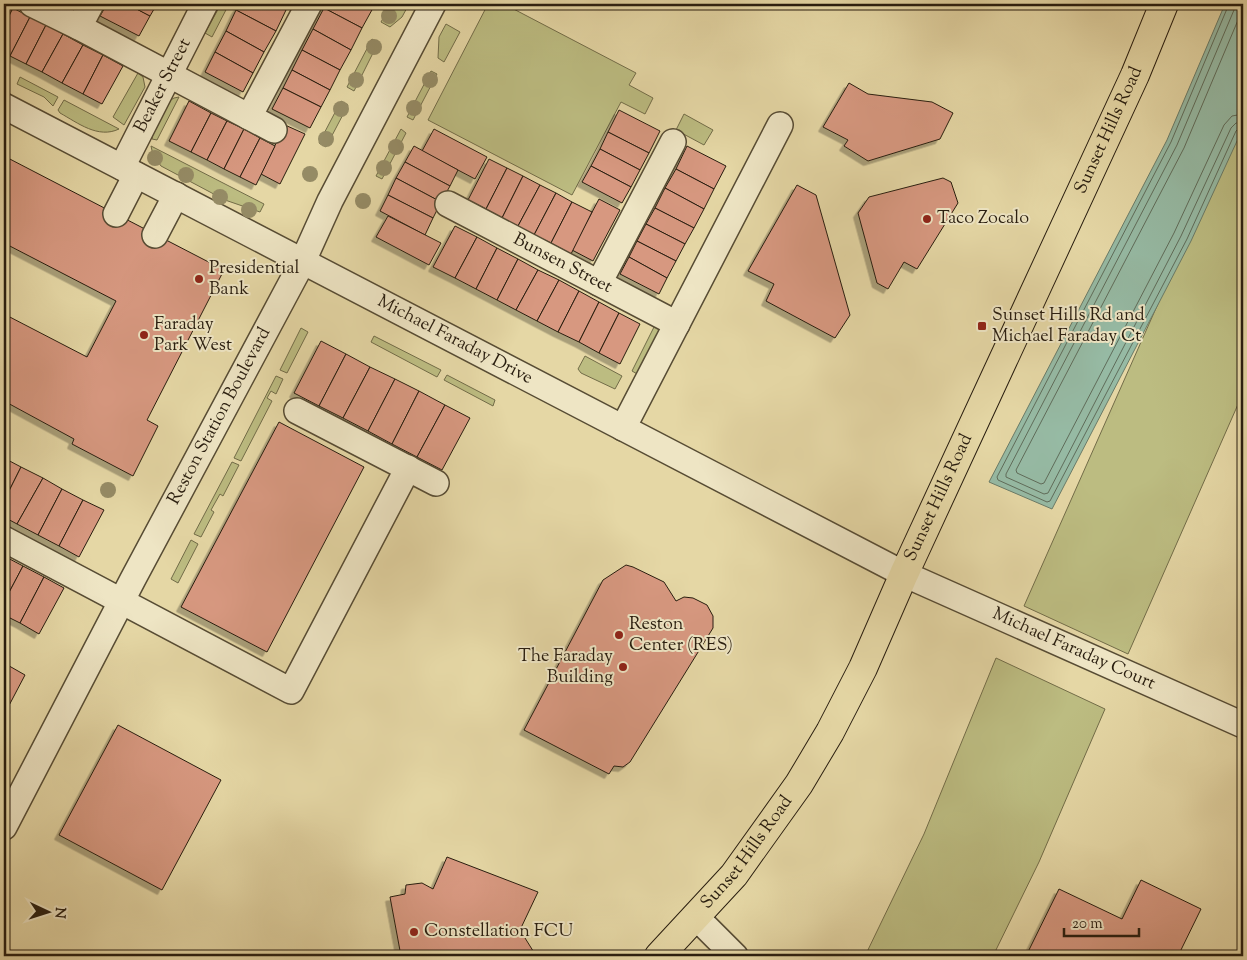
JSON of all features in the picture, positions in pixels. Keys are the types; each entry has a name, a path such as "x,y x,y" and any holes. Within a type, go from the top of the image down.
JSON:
{"main road":[{"name":"Sunset Hills Road","path":"658,956 734,875 799,784 830,732 862,668 1135,75 1164,4"}],"street":[{"path":"32,4 274,130"},
{"path":"79,27 91,4"},
{"name":"Beaker Street","path":"116,214 129,171 168,74 204,4"},
{"path":"249,118 308,4"},
{"name":"Reston Station Boulevard","path":"4,827 303,261 330,201 433,4"},
{"name":"Michael Faraday Drive","path":"4,106 904,574"},
{"path":"623,428 780,124"},
{"path":"599,283 673,142"},
{"path":"156,235 176,195"},
{"name":"Bunsen Street","path":"448,204 677,324"},
{"path":"297,411 436,483"},
{"path":"4,539 291,691 408,468"},
{"name":"Michael Faraday Court","path":"904,574 1243,725"},
{"path":"696,917 735,956"}],"green space":[{"path":"221,4 229,4 212,37 205,33"},
{"path":"391,4 409,4 402,17 390,27 381,22"},
{"path":"488,4 504,4 636,73 629,85 653,98 645,114 621,102 572,195 428,120"},
{"path":"446,24 460,32 444,62 438,58 439,37"},
{"path":"372,39 378,43 354,91 347,87"},
{"path":"431,71 437,74 413,120 407,117"},
{"path":"138,73 143,77 145,87 124,125 113,117"},
{"path":"20,77 58,97 53,106 44,97 17,84"},
{"path":"179,97 157,140 152,139 153,133 169,101"},
{"path":"64,100 119,129 103,132 81,125 60,113 58,110"},
{"path":"341,101 348,105 326,147 319,143"},
{"path":"1243,112 1243,393 1128,654 1024,606"},
{"path":"684,114 713,130 704,145 676,130"},
{"path":"401,129 406,133 382,179 376,176"},
{"path":"151,146 264,204 260,212 225,200 161,166 153,155"},
{"path":"655,325 661,332 639,375 632,371"},
{"path":"301,328 308,332 287,373 280,370"},
{"path":"374,336 441,370 437,377 371,342"},
{"path":"585,356 622,376 615,389 581,373 578,369"},
{"path":"447,375 495,400 493,406 444,380"},
{"path":"276,376 283,379 276,394 271,391 267,398 272,401 241,461 234,458"},
{"path":"232,462 239,465 223,496 220,494 211,510 214,512 201,537 194,534"},
{"path":"191,540 198,544 178,583 171,579"},
{"path":"996,658 1105,709 1039,862 993,956 865,956 924,834"}],"water":[{"path":"1225,4 1243,4 1243,128 1191,241 1052,509 989,482 1167,140"}],"building":[{"path":"4,4 13,8 4,26"},
{"path":"107,4 127,4 150,16 139,36 100,16"},
{"path":"127,4 157,4 150,16"},
{"path":"240,4 273,4 286,10 276,31 236,10"},
{"path":"326,4 364,4 373,8 362,28 324,8"},
{"path":"13,8 30,17 10,56 4,52 4,26"},
{"path":"324,8 362,28 351,50 313,29"},
{"path":"236,10 276,31 264,52 226,31"},
{"path":"30,17 46,25 26,64 10,56"},
{"path":"46,25 63,34 42,72 26,64"},
{"path":"313,29 351,50 340,70 302,50"},
{"path":"226,31 264,52 253,73 215,52"},
{"path":"63,34 83,45 62,83 42,72"},
{"path":"83,45 103,55 83,94 62,83"},
{"path":"302,50 340,70 330,90 292,70"},
{"path":"215,52 253,73 243,92 205,72"},
{"path":"103,55 123,66 102,104 83,94"},
{"path":"292,70 330,90 321,107 283,88"},
{"path":"849,83 868,94 932,102 953,113 940,139 868,161 844,146 848,140 823,127"},
{"path":"283,88 321,107 310,128 272,109"},
{"path":"189,101 211,113 191,152 169,141"},
{"path":"619,110 660,131 649,153 608,132"},
{"path":"211,113 227,121 207,160 191,152"},
{"path":"227,121 244,129 224,169 207,160"},
{"path":"285,125 305,134 280,184 261,174"},
{"path":"244,129 260,138 240,177 224,169"},
{"path":"434,129 487,157 475,179 422,151"},
{"path":"608,132 649,153 640,170 600,149"},
{"path":"260,138 275,146 256,185 240,177"},
{"path":"414,146 458,170 450,186 405,162"},
{"path":"687,146 726,166 714,189 676,169"},
{"path":"600,149 640,170 631,187 591,166"},
{"name":"Faraday Park West","path":"4,156 224,270 147,420 158,426 133,476 72,444 74,439 4,401 4,314 87,357 116,301 4,243"},
{"path":"489,159 507,168 486,209 468,200"},
{"path":"405,162 450,186 441,202 396,178"},
{"path":"591,166 631,187 622,203 582,182"},
{"path":"507,168 523,176 502,218 486,209"},
{"path":"676,169 714,189 704,209 665,188"},
{"path":"523,176 540,185 518,226 502,218"},
{"path":"396,178 441,202 433,218 388,195"},
{"path":"943,178 951,182 958,203 917,269 904,262 888,289 877,283 858,213 869,197"},
{"path":"540,185 556,193 534,235 518,226"},
{"path":"797,185 816,195 850,315 835,338 766,301 774,284 748,271"},
{"path":"665,188 704,209 694,228 655,208"},
{"path":"556,193 572,202 551,243 534,235"},
{"path":"388,195 433,218 425,235 380,211"},
{"path":"599,199 620,210 593,261 572,250"},
{"path":"572,202 592,212 571,254 551,243"},
{"path":"655,208 694,228 685,244 646,224"},
{"path":"388,216 441,243 429,265 376,237"},
{"path":"646,224 685,244 676,261 637,241"},
{"path":"455,226 477,237 455,278 433,267"},
{"path":"477,237 497,248 476,289 455,278"},
{"path":"637,241 676,261 667,278 629,257"},
{"path":"497,248 518,259 497,300 476,289"},
{"path":"629,257 667,278 659,294 620,274"},
{"path":"518,259 538,270 516,310 497,300"},
{"path":"538,270 559,280 537,321 516,310"},
{"path":"559,280 579,291 558,332 537,321"},
{"path":"579,291 599,302 579,342 558,332"},
{"path":"599,302 619,313 599,353 579,342"},
{"path":"619,313 640,324 620,364 599,353"},
{"path":"321,341 346,354 319,406 294,393"},
{"path":"346,354 370,367 343,418 319,406"},
{"path":"370,367 395,379 368,431 343,418"},
{"path":"395,379 419,391 392,444 368,431"},
{"path":"419,391 445,405 417,457 392,444"},
{"path":"445,405 470,418 442,470 417,457"},
{"path":"279,422 364,467 267,652 181,607"},
{"path":"4,458 21,467 4,501"},
{"path":"21,467 43,478 17,524 4,517 4,501"},
{"path":"43,478 62,489 38,535 17,524"},
{"path":"62,489 83,500 59,546 38,535"},
{"path":"83,500 104,510 79,557 59,546"},
{"path":"4,556 23,566 4,602"},
{"name":"The Faraday Building","path":"626,565 664,582 676,601 684,597 693,598 707,605 713,616 713,628 630,762 623,767 614,766 609,774 524,730 603,580"},
{"path":"23,566 44,577 20,623 4,615 4,602"},
{"path":"44,577 64,588 39,634 20,623"},
{"path":"4,663 25,675 4,715"},
{"path":"118,725 221,780 162,890 59,835"},
{"path":"447,857 538,892 520,930 535,954 532,956 401,956 390,897 405,894 406,885 422,883 433,889"},
{"path":"1141,880 1201,909 1178,956 1026,956 1059,889 1122,919"}],"place":[{"name":"Taco Zocalo","path":"927,219"},
{"name":"Presidential Bank","path":"199,279"},
{"name":"Sunset Hills Rd and Michael Faraday Ct","path":"982,326"},
{"name":"Faraday Park West","path":"144,335"},
{"name":"Reston Center (RES)","path":"619,635"},
{"name":"The Faraday Building","path":"623,667"},
{"name":"Constellation FCU","path":"414,932"}]}
